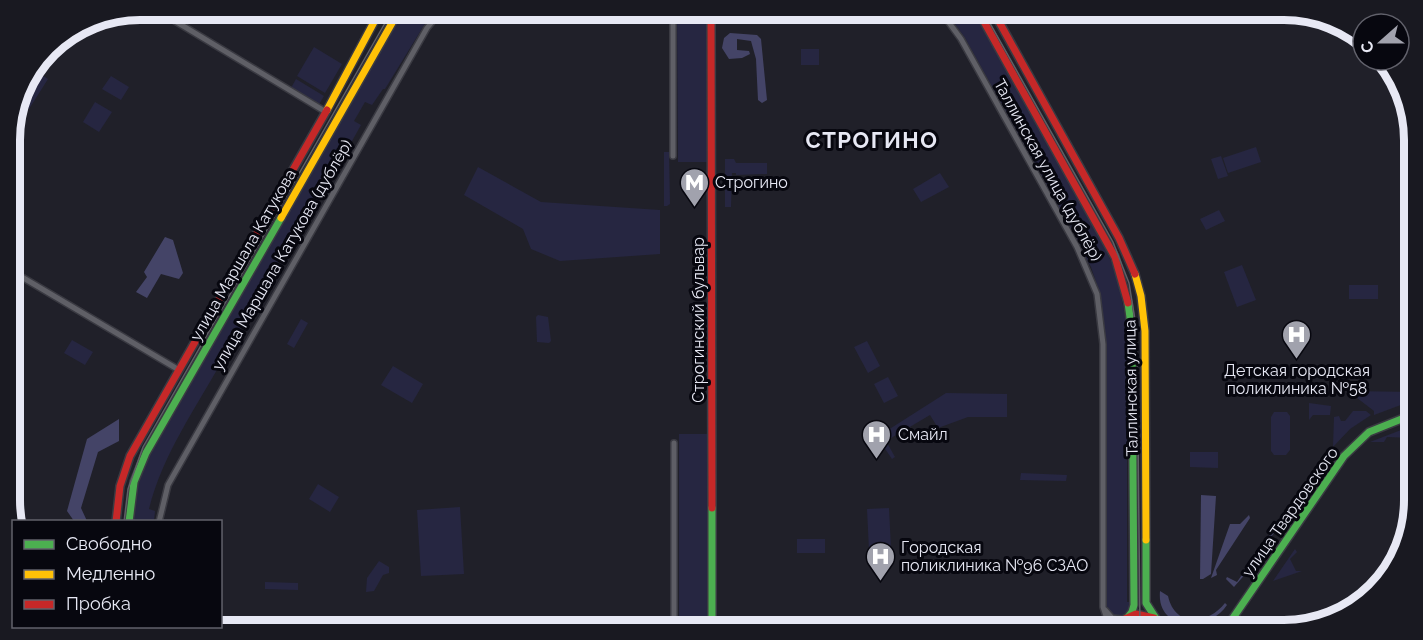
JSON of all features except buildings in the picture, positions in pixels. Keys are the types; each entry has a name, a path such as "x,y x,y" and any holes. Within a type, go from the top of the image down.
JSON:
{"main road":[{"name":"улица Маршала Катукова","path":"116,520 120,486 130,456 326,112 375,20"},
{"name":"улица Маршала Катукова","path":"129,520 134,482 146,453 394,20"},
{"name":"Строгинский бульвар","path":"711,20 712,620"},
{"name":"Таллинская улица","path":"983,20 1109,245 1127,295 1132,332 1134,605 1126,619"},
{"name":"Таллинская улица","path":"998,20 1105,210 1126,251 1137,280 1145,331 1146,603 1157,620"},
{"name":"улица Твардовского","path":"1231,620 1344,456 1369,432 1404,418"},
{"path":"1126,619 1144,614 1157,620"}],"street":[{"path":"173,20 326,112"},
{"name":"улица Маршала Катукова (дублёр)","path":"159,520 168,485 427,28 434,20"},
{"path":"673,20 673,156"},
{"name":"Таллинская улица (дублёр)","path":"947,20 961,39 1077,247 1097,294 1103,344 1103,607 1106,620"},
{"path":"20,276 179,369"},
{"path":"674,442 674,617 676,620"},
{"path":"1103,607 1112,618 1126,619"},
{"path":"1102,620 1104,614"}],"shaded area":[{"path":"399,20 427,20 385,89 372,105 365,102 354,121 361,125 343,157 335,161 180,433 162,470 149,509 155,511 154,520 133,520 135,493 149,457"},
{"path":"677,20 706,20 707,162 678,162"},
{"path":"952,20 978,20 1099,235 1116,272 1127,325 1127,602 1130,602 1128,610 1122,616 1110,614 1105,606 1106,344 1100,294 1091,267 965,38"},
{"path":"730,33 757,35 761,39 767,100 762,103 758,100 756,59 751,41 737,39 737,50 749,51 750,54 742,58 729,59 722,48 724,38"},
{"path":"314,47 342,64 325,93 297,76"},
{"path":"801,49 819,49 819,65 801,65"},
{"path":"40,73 48,79 29,109 25,107"},
{"path":"111,76 129,87 121,100 102,89"},
{"path":"296,79 324,96 318,106 291,88"},
{"path":"95,102 112,112 99,132 83,122"},
{"path":"1256,147 1261,162 1228,173 1223,158"},
{"path":"664,152 669,152 670,204 667,206 664,206"},
{"path":"1221,156 1228,176 1218,179 1211,159"},
{"path":"725,159 734,159 736,163 767,163 767,174 736,175 732,173 731,207 725,207"},
{"path":"478,167 541,202 660,210 660,254 560,261 531,249 523,229 464,195"},
{"path":"940,173 949,187 921,202 913,189"},
{"path":"1219,210 1225,221 1206,230 1200,219"},
{"path":"165,237 173,240 183,273 179,279 161,274 147,298 136,292 147,277 144,272"},
{"path":"1242,265 1256,300 1237,307 1224,272"},
{"path":"1349,285 1378,285 1378,299 1349,299"},
{"path":"538,315 548,317 551,341 549,343 537,342 536,317"},
{"path":"301,319 308,323 294,348 287,344"},
{"path":"72,340 93,352 85,365 64,353"},
{"path":"867,341 880,366 868,373 854,347"},
{"path":"393,366 423,384 412,403 381,385"},
{"path":"888,377 898,396 884,403 874,384"},
{"path":"1348,391 1404,392 1404,404 1374,415 1374,411"},
{"path":"946,393 1007,394 1007,417 968,417 938,428 930,415 886,441 895,457 892,459 877,437"},
{"path":"1309,403 1331,406 1330,415 1313,415 1309,420"},
{"path":"1353,411 1366,411 1371,415 1350,429 1333,447 1334,417 1339,416 1341,421 1345,421"},
{"path":"1274,412 1287,412 1290,416 1290,450 1286,455 1274,455 1271,451 1271,417"},
{"path":"119,419 119,441 98,452 81,508 87,520 73,520 67,511 87,439"},
{"path":"1404,429 1404,438 1387,437 1384,442 1370,442"},
{"path":"679,434 707,434 707,620 679,620"},
{"path":"1190,452 1218,452 1218,468 1190,467"},
{"path":"1313,472 1254,564 1234,587 1226,579 1227,577 1237,582"},
{"path":"1021,473 1067,475 1066,481 1020,480"},
{"path":"318,484 339,497 330,512 309,499"},
{"path":"1201,495 1216,496 1211,574 1203,579 1200,579"},
{"path":"460,507 464,574 421,576 417,510"},
{"path":"889,508 891,549 869,550 867,509"},
{"path":"1249,515 1250,518 1216,570 1217,575 1211,578 1230,524 1240,524"},
{"path":"797,539 825,539 825,553 797,553"},
{"path":"1295,549 1297,552 1290,559 1296,571 1302,571 1273,581"},
{"path":"379,561 389,567 389,573 383,575 374,591 366,592 367,578"},
{"path":"265,582 298,583 298,590 265,589"},
{"path":"1160,591 1168,596 1177,614 1193,620 1174,620 1166,614 1161,604"},
{"path":"1225,603 1227,605 1209,620 1193,620 1210,616"}],"tram line":[{"path":"124,520 128,489 143,447 387,20"},
{"path":"988,20 1113,242 1129,283 1137,332 1140,620"}],"traffic: fast":[{"path":"129,520 134,482 146,453 281,218"},
{"path":"1126,620 1134,605 1132,332 1128,303"},
{"path":"1232,620 1344,456 1369,432 1404,418"},
{"path":"712,508 712,620"},
{"path":"1146,540 1146,603 1157,620"}],"traffic: slow":[{"path":"327,110 375,20"},
{"path":"281,218 394,20"},
{"path":"1135,274 1141,296 1145,331 1146,540"}],"traffic: jam":[{"path":"711,20 712,508"},
{"path":"983,20 1115,257 1128,303"},
{"path":"998,20 1119,238 1135,274"},
{"path":"116,520 120,486 130,456 327,110"},
{"path":"1123,620 1136,614 1154,618"}],"place":[{"name":"Строгино","path":"694,208"},
{"name":"Детская городская поликлиника №58","path":"1297,360"},
{"name":"Смайл","path":"877,460"},
{"name":"Городская поликлиника №96 СЗАО","path":"880,582"}],"district":[{"name":"СТРОГИНО","path":"872,140"}]}
